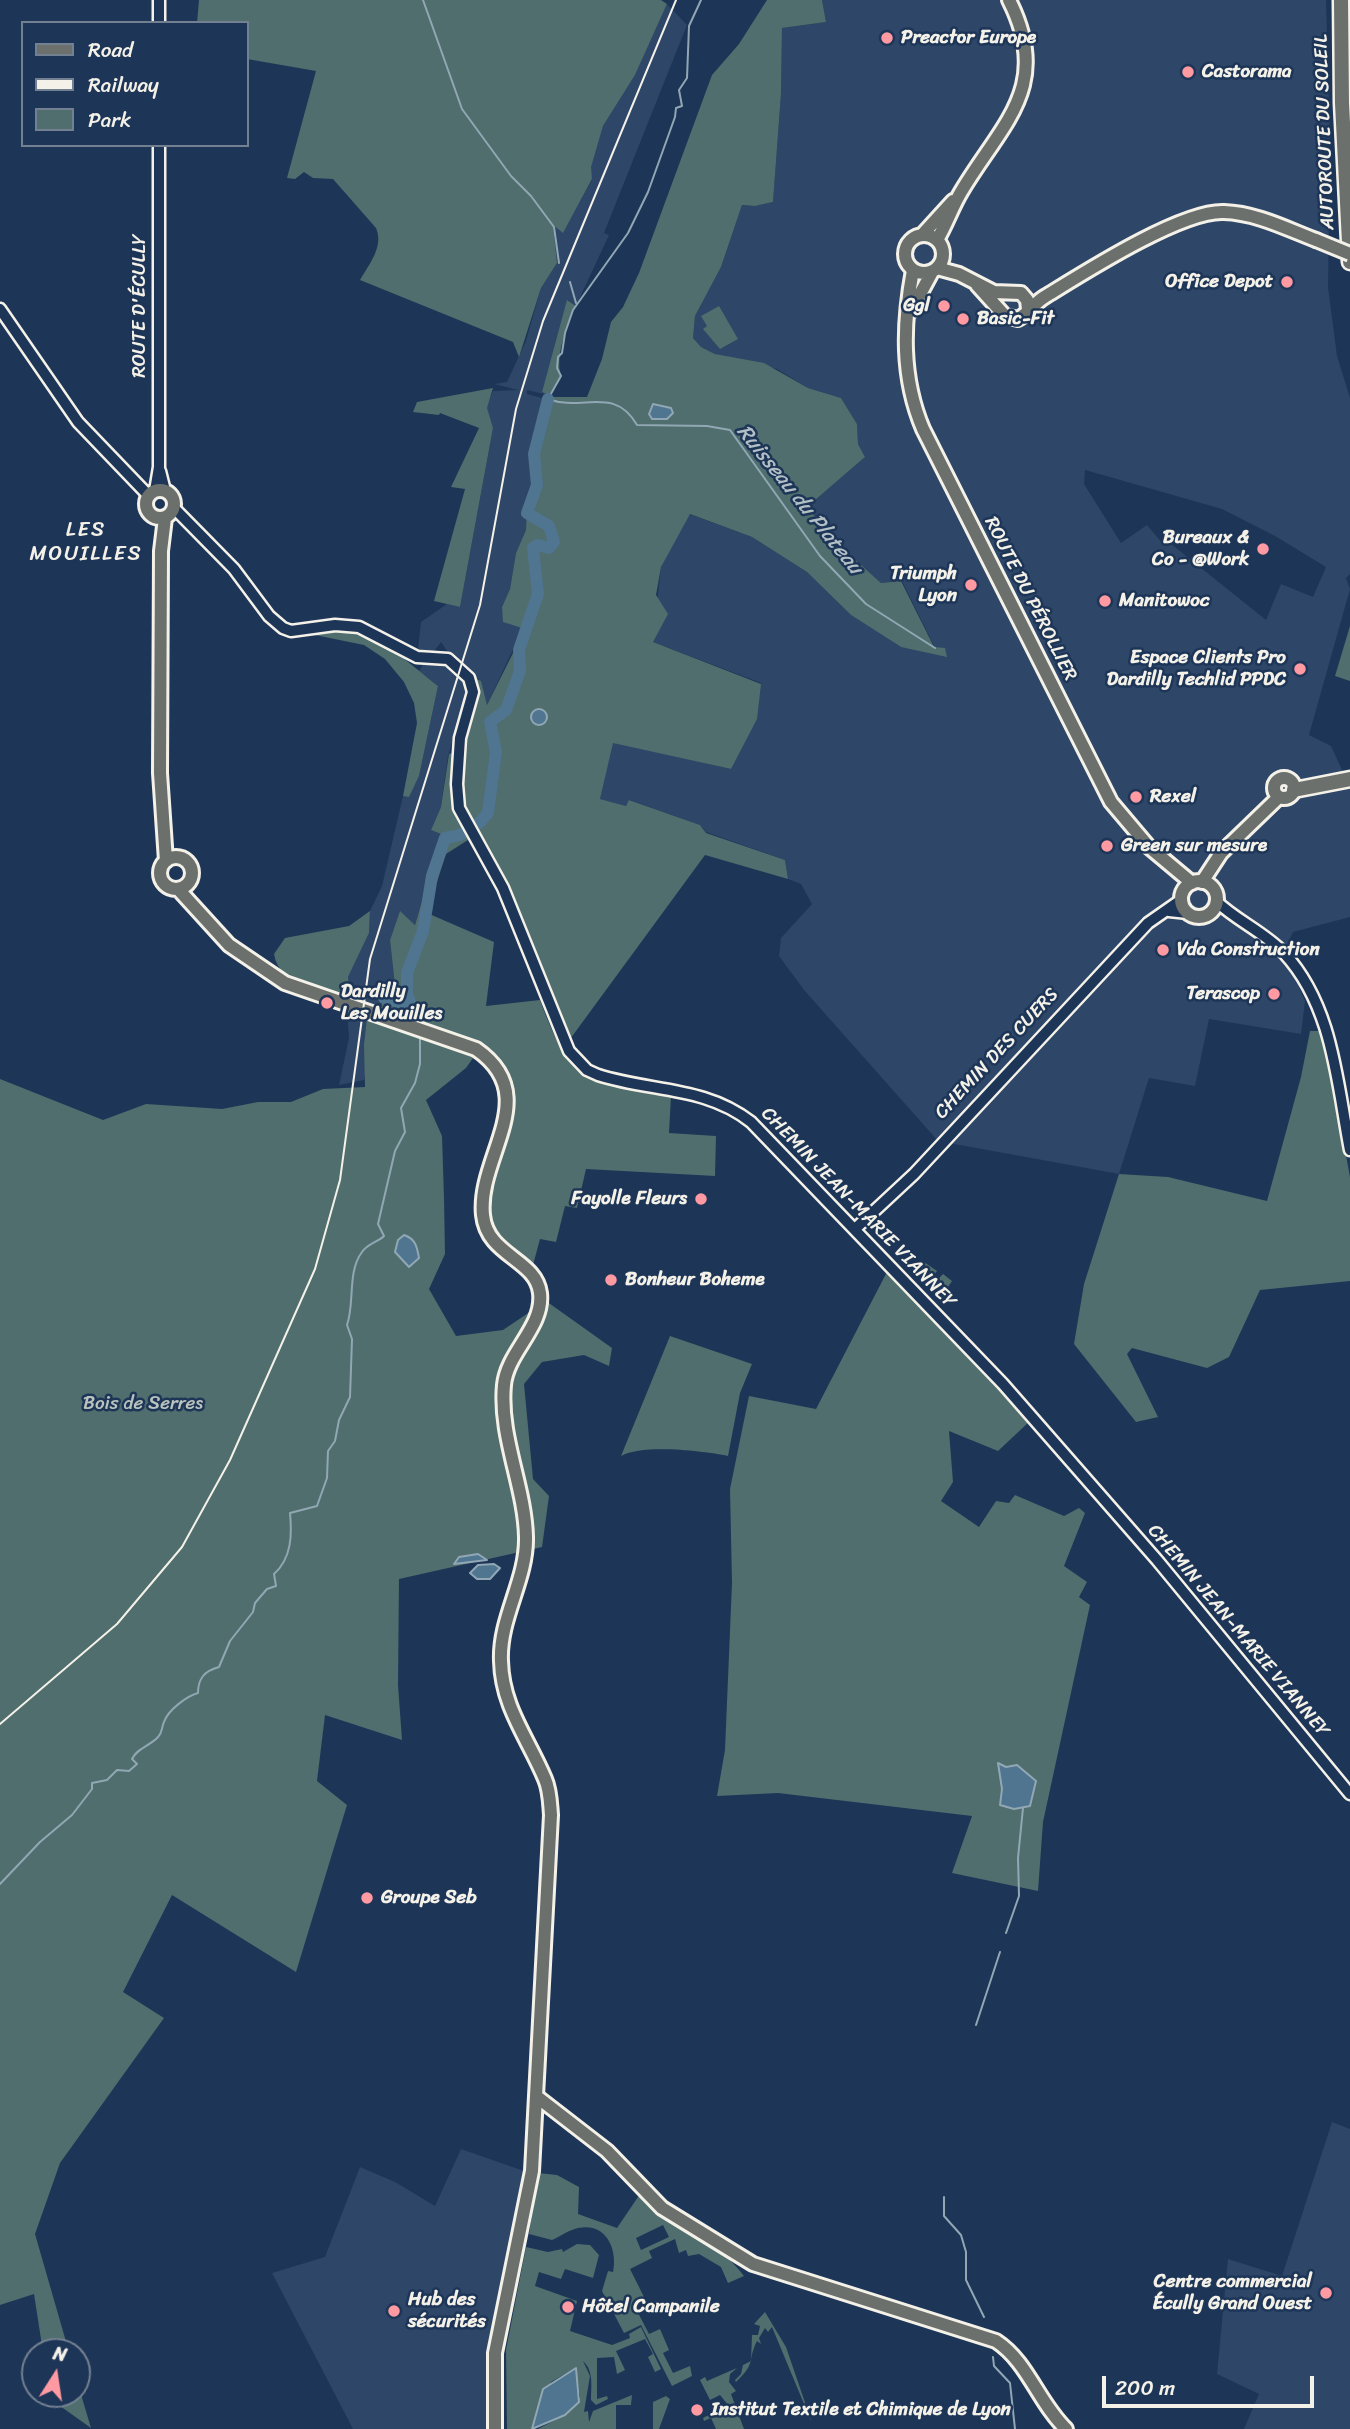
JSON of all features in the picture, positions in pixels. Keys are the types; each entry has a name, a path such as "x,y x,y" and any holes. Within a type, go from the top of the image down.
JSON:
{"highway":[{"name":"AUTOROUTE DU SOLEIL","path":"1341,0 1342,103 1350,262"},
{"path":"1294,790 1350,779"}],"main road":[{"path":"937,266 937,240 961,193 1002,134 1021,96 1024,47 1017,16 1009,0"},
{"path":"961,193 922,235 911,240 905,251 906,263 913,270 937,266 959,274 977,285 1000,308 1004,316 1013,320 1022,317 1052,292 1182,220 1208,213 1250,215 1350,254"},
{"path":"922,235 937,240"},
{"name":"ROUTE DU PÉROLLIER","path":"906,324 937,266"},
{"name":"ROUTE DU PÉROLLIER","path":"913,270 905,309 906,366 911,396 927,437 1100,783 1136,834 1172,866 1198,884 1215,905"},
{"path":"977,285 1007,293 1016,291 1025,296 1052,292"},
{"path":"1000,308 1001,299 1007,293"},
{"path":"1025,296 1028,310"},
{"path":"166,515 146,507 156,492 173,499 166,515 161,551 160,773 166,861 161,869 161,878 169,887 178,888 229,945 285,983 344,1006 476,1049 493,1063 504,1083 506,1118 483,1200 488,1235 533,1276 540,1292 539,1309 509,1362 503,1388 526,1537 523,1568 502,1637 501,1661 512,1715 546,1781 551,1815 539,2015 542,2069 536,2096 529,2187 495,2353 495,2429"},
{"path":"1215,905 1202,917 1188,913 1181,900 1277,794 1288,797 1294,790"},
{"path":"164,827 181,858 191,869 190,879 196,906"},
{"path":"166,861 181,858"},
{"path":"178,888 190,879"},
{"path":"536,2096 607,2151 662,2208 752,2264 996,2341 1016,2358 1051,2413 1066,2429"}],"street":[{"path":"159,0 159,21"},
{"name":"ROUTE D'ÉCULLY","path":"156,492 159,467 159,147"},
{"path":"0,309 78,422 156,492"},
{"name":"CHEMIN JEAN-MARIE VIANNEY","path":"166,515 188,522 242,579 269,616 291,631 356,626 417,657 448,659 466,676 473,692 460,734 457,784 459,808 503,888 562,1040 578,1062 598,1075 701,1095 740,1113 856,1228 1003,1384 1092,1485 1350,1794"},
{"name":"CHEMIN DES CUERS","path":"856,1228 914,1174 1134,937 1148,923 1169,911 1181,900"},
{"path":"1215,905 1258,929 1287,957 1321,1010 1350,1150"},
{"path":"1169,911 1188,913"}],"shaded area":[{"path":"822,0 1326,0 1330,146 1328,287 1337,356 1350,398 1350,574 1346,578 1350,589 1309,735 1331,746 1350,787 1350,917 1293,932 1284,952 1305,1001 1301,1034 1209,1019 1195,1086 1149,1078 1119,1174 938,1141 804,990 779,956 781,938 812,904 801,884 788,879 785,860 706,832 700,825 630,800 626,806 600,799 612,742 731,769 761,683 653,642 661,566 689,514 752,537 807,572 851,615 901,647 935,648 902,581 881,583 840,547 807,507 865,457 858,444 857,424 841,398 808,388 777,369 715,354 701,347 693,338 695,316 721,267 742,205 755,206 773,202 781,94 782,28 826,22","holes":["1085,470 1222,509 1275,536 1326,567 1313,597 1281,584 1266,620 1170,543 1163,544 1147,525 1121,543 1084,484"]},
{"path":"667,4 687,25 604,233 609,235 576,306 568,300 542,392 548,395 527,390 527,394 546,399 529,459 533,491 525,511 528,517 526,530 516,553 510,589 502,607 504,622 523,628 487,705 480,680 472,676 448,756 441,807 431,830 446,836 439,845 415,925 400,912 390,940 395,986 380,1013 364,1080 339,1085 349,1038 347,1012 358,1012 352,1003 348,977 369,933 370,911 382,886 403,796 409,796 419,776 438,686 419,671 424,663 444,664 452,668 457,665 441,642 432,654 421,656 418,649 421,622 447,604 460,607 493,428 486,408 493,391 518,390 494,384 507,382 526,341 541,288 557,263 552,224 563,232 592,180 590,167 603,126 635,75"},
{"path":"653,404 671,408 673,413 667,419 652,419 649,414"},
{"path":"536,709 542,709 547,717 545,723 536,725 531,720 531,714"},
{"path":"404,1235 417,1247 419,1258 409,1267 395,1252 398,1240"},
{"path":"478,1554 487,1560 454,1564 459,1557"},
{"path":"494,1564 500,1568 490,1579 477,1579 470,1573 478,1565"},
{"path":"998,1763 1006,1767 1017,1765 1036,1781 1030,1806 1014,1809 1000,1805 1002,1789"},
{"name":"Centre commercial Écully Grand Ouest","path":"1332,2122 1350,2129 1350,2429 1244,2429 1259,2394 1217,2374 1228,2259 1282,2276"},
{"name":"Hub des sécurités","path":"461,2149 524,2171 488,2353 490,2429 353,2429 272,2273 325,2257 360,2167 395,2182 435,2206"},
{"path":"576,2368 579,2402 565,2415 532,2429 543,2389"}],"green space":[{"path":"199,0 661,0 667,4 635,75 603,126 591,167 592,179 563,233 553,225 557,263 541,288 519,357 513,342 360,280 377,249 376,228 333,179 313,178 304,172 295,179 287,178 316,71 248,59 248,21 197,21"},
{"name":"Bois de Serres","path":"767,0 822,0 826,22 782,28 781,94 773,202 755,206 742,205 721,267 695,316 693,338 701,347 715,354 764,363 808,388 841,398 857,424 858,444 865,457 807,507 841,547 881,583 901,581 934,647 945,648 947,657 901,647 851,615 807,572 752,537 690,514 661,567 656,595 668,614 653,642 761,684 757,719 731,769 613,743 600,799 626,806 629,800 700,825 706,833 785,860 788,879 705,855 565,1046 503,888 467,831 468,840 446,854 427,913 494,942 486,1006 540,1000 562,1049 586,1075 601,1082 671,1096 669,1133 716,1136 715,1176 586,1169 577,1208 565,1206 556,1242 540,1239 533,1265 499,1234 487,1208 512,1108 512,1091 507,1074 497,1060 480,1048 466,1068 426,1100 442,1136 445,1254 429,1289 456,1336 503,1330 546,1301 612,1348 609,1366 584,1355 542,1362 524,1384 533,1479 549,1496 542,1547 399,1579 398,1685 402,1740 325,1715 317,1781 347,1805 296,1972 172,1895 123,1992 164,2018 60,2163 35,2234 65,2338 41,2338 34,2294 0,2305 0,1079 103,1120 146,1104 222,1109 258,1102 291,1102 323,1089 365,1087 364,1045 368,1009 380,1012 384,995 389,995 395,986 390,940 400,911 415,925 439,844 446,836 431,830 441,807 449,754 458,751 471,676 481,681 487,705 525,629 503,622 502,607 510,589 516,553 526,530 527,509 537,485 534,454 548,397 587,397 602,359 611,322 623,307 639,273 712,75 739,44"},
{"path":"567,300 576,306 562,341 559,361 561,376 549,395 542,392"},
{"path":"719,306 738,339 720,349 703,329 707,326 701,316"},
{"path":"493,388 487,408 493,428 460,607 434,601 465,489 451,487 479,428 440,413 413,412 417,402"},
{"path":"1350,626 1350,681 1335,676"},
{"path":"339,629 353,631 380,642 438,686 419,776 409,797 403,796 417,723 414,703 404,682 385,659 364,645 305,633"},
{"path":"370,911 369,933 348,977 352,1003 305,987 285,974 278,965 274,954 285,938 349,926"},
{"path":"1310,1031 1323,1031 1350,1177 1350,1281 1260,1290 1229,1357 1207,1368 1132,1348 1127,1354 1158,1417 1136,1422 1074,1344 1084,1284 1119,1174 1168,1177 1267,1201 1301,1077"},
{"path":"921,1260 937,1271 934,1275 938,1279 943,1274 952,1281 948,1287 916,1265"},
{"path":"889,1268 1030,1421 998,1451 949,1431 953,1482 941,1501 979,1527 996,1501 1009,1503 1015,1495 1064,1516 1079,1508 1085,1513 1064,1566 1087,1582 1079,1597 1090,1605 1043,1822 1038,1891 952,1873 972,1816 778,1793 717,1796 725,1750 732,1583 730,1489 749,1396 816,1409"},
{"path":"670,1336 752,1364 740,1393 728,1456 658,1449 621,1456"},
{"path":"538,2173 557,2175 579,2187 578,2214 617,2228 640,2194 722,2253 744,2276 728,2283 721,2267 699,2254 688,2256 686,2250 679,2253 675,2239 649,2251 652,2258 630,2269 646,2301 635,2307 649,2334 660,2329 669,2350 663,2353 673,2373 690,2366 692,2376 672,2386 641,2325 624,2333 602,2291 608,2271 613,2272 614,2263 612,2246 603,2233 588,2227 578,2228 552,2240 529,2234","holes":["663,2225 669,2237 641,2250 636,2238"]},
{"path":"577,2244 590,2245 599,2255 593,2278 565,2269 561,2279 539,2272 535,2286 577,2301 570,2331 612,2345 630,2338 629,2334 641,2327 661,2369 655,2372 648,2357 653,2354 645,2339 616,2351 625,2370 617,2374 614,2357 597,2358 597,2399 607,2396 608,2399 596,2405 591,2400 590,2374 583,2361 590,2376 584,2412 588,2411 589,2422 593,2411 632,2395 631,2405 616,2405 616,2429 538,2429 565,2415 580,2397 575,2368 551,2382 532,2429 507,2429 506,2350 526,2247 548,2252 562,2249 563,2252"},
{"path":"765,2312 786,2347 812,2423 772,2327 768,2332 765,2328 759,2338 761,2344 757,2341 751,2360 752,2335 758,2335 760,2326 754,2324"},
{"path":"751,2361 747,2370 736,2382 743,2365"},
{"path":"737,2368 730,2374 729,2382 736,2391 731,2394 744,2429 716,2429 711,2418 704,2421 703,2418 728,2405 720,2395 710,2400 700,2380 705,2377 707,2381"},
{"path":"666,2396 670,2399 659,2429 653,2429 653,2402"},
{"path":"63,2408 85,2408 91,2428"}],"waterway":[{"path":"423,0 462,109 511,176 531,196 554,227 559,263"},
{"name":"Ruisseau du Plateau","path":"701,0 689,26 687,78 679,90 682,106 676,108 648,192 628,233 573,310 562,353 558,357 557,368 561,376 548,399 573,403 608,403 628,413 637,425 707,426 730,430 820,556 866,604 935,648"},
{"path":"570,282 576,303"},
{"path":"411,1005 407,993 407,973 423,931 432,876 445,838 460,835 480,822 488,813 496,752 490,722 506,710 520,671 519,650 538,594 533,548 538,545 549,548 554,542 549,526 527,513 537,485 534,454 548,399"},
{"path":"384,998 411,1005"},
{"path":"411,1005 419,1023"},
{"path":"0,1884 40,1842 72,1815 92,1789 92,1783 107,1780 117,1770 129,1771 137,1764 132,1759 134,1755 160,1735 169,1713 183,1700 198,1693 201,1680 206,1673 219,1667 230,1641 253,1612 255,1603 267,1589 276,1586 274,1574 284,1561 290,1545 290,1513 317,1506 327,1478 328,1451 335,1441 339,1420 350,1397 352,1339 347,1325 354,1269 364,1249 384,1236 378,1224 395,1151 405,1132 401,1108 415,1083 420,1064 420,1035"},
{"path":"1006,1933 1019,1896 1018,1858 1023,1808"},
{"path":"976,2025 1000,1952"},
{"path":"944,2197 944,2216 961,2235 966,2252 966,2280 984,2317"},
{"path":"993,2357 994,2366 1010,2383 1015,2429"}],"railway":[{"path":"0,1724 117,1624 182,1547 230,1460 315,1269 340,1180 370,959 480,605 516,409 543,321 676,0"}],"place":[{"name":"Preactor Europe","path":"887,38"},
{"name":"Castorama","path":"1188,72"},
{"name":"Office Depot","path":"1287,282"},
{"name":"Ggl","path":"944,306"},
{"name":"Basic-Fit","path":"963,319"},
{"name":"Bureaux & Co - @Work","path":"1263,549"},
{"name":"Triumph Lyon","path":"971,585"},
{"name":"Manitowoc","path":"1105,601"},
{"name":"Espace Clients Pro Dardilly Techlid PPDC","path":"1300,669"},
{"name":"Rexel","path":"1136,797"},
{"name":"Green sur mesure","path":"1107,846"},
{"name":"Vda Construction","path":"1163,950"},
{"name":"Terascop","path":"1274,994"},
{"name":"Dardilly Les Mouilles","path":"327,1003"},
{"name":"Fayolle Fleurs","path":"701,1199"},
{"name":"Bonheur Boheme","path":"611,1280"},
{"name":"Groupe Seb","path":"367,1898"},
{"name":"Centre commercial Écully Grand Ouest","path":"1326,2293"},
{"name":"Hôtel Campanile","path":"568,2307"},
{"name":"Hub des sécurités","path":"394,2311"},
{"name":"Institut Textile et Chimique de Lyon","path":"697,2410"}],"district":[{"name":"LES MOUILLES","path":"86,543"}]}
